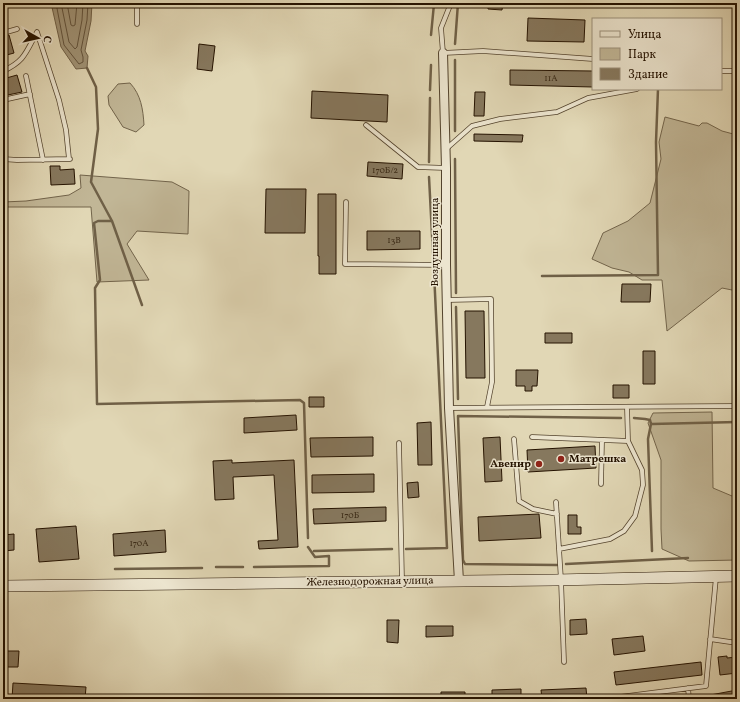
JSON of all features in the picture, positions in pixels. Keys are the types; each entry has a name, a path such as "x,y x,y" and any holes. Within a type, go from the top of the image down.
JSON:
{"main road":[{"name":"Железнодорожная улица","path":"3,586 561,580 737,576"}],"street":[{"name":"Воздушная улица","path":"443,53 446,149 446,300 449,408 459,581"}],"lane":[{"path":"137,3 137,24"},
{"path":"451,3 441,28 443,53 484,52 592,59"},
{"path":"3,32 17,29"},
{"path":"3,71 14,66 21,60 37,32 59,100 66,130 69,159 3,159"},
{"path":"722,71 737,71"},
{"path":"26,76 44,160"},
{"path":"446,149 472,126 500,119 557,112 588,98 632,90"},
{"path":"3,100 30,94"},
{"path":"366,125 418,167 446,168"},
{"path":"346,202 345,264 446,265"},
{"path":"446,300 491,299 492,382 487,407"},
{"path":"449,408 737,406"},
{"path":"559,549 610,539 624,531 635,516 643,485 642,470 628,441 627,407"},
{"path":"532,437 628,441"},
{"path":"514,438 519,500 533,509 557,514"},
{"path":"601,484 602,440"},
{"path":"399,443 402,581"},
{"path":"556,502 564,662"},
{"path":"612,698 706,686 716,577"},
{"path":"710,639 737,643"},
{"path":"688,688 689,699"}],"green space":[{"path":"130,83 137,92 143,113 144,125 136,132 123,127 109,105 108,96 118,84"},
{"path":"665,117 699,126 702,123 707,123 722,131 737,135 737,291 722,288 667,331 662,280 642,280 629,272 612,268 592,259 603,233 628,221 650,203 661,159 659,142"},
{"path":"80,175 172,182 189,191 188,234 137,231 127,244 149,280 97,282 91,207 3,207 3,202 26,201 69,195 81,188"},
{"path":"712,412 713,488 732,496 737,496 737,560 689,561 662,549 661,460 648,423 653,413"}],"water":[{"path":"51,3 92,3 91,21 85,51 88,56 87,68 76,69 61,47"}],"building":[{"path":"488,3 503,3 502,10 488,9"},
{"path":"528,18 585,20 584,42 527,41"},
{"path":"9,35 14,53 3,56 3,36"},
{"path":"199,44 215,46 212,71 197,69"},
{"path":"510,70 592,71 592,87 510,85"},
{"path":"17,75 22,92 3,96 3,79"},
{"path":"312,91 388,95 387,122 311,118"},
{"path":"475,92 485,92 484,116 474,116"},
{"path":"474,134 523,135 522,142 474,141"},
{"path":"368,162 403,164 402,179 367,176"},
{"path":"50,166 60,166 60,170 74,169 75,184 51,185"},
{"path":"266,189 306,189 305,233 265,233"},
{"path":"318,194 336,194 336,274 319,274"},
{"path":"367,231 420,231 420,249 367,250"},
{"path":"622,284 651,284 650,302 621,302"},
{"path":"465,311 484,311 485,378 466,378"},
{"path":"545,333 572,333 572,343 545,343"},
{"path":"643,351 655,351 655,384 643,384"},
{"path":"516,370 538,370 537,386 532,386 532,391 525,391 525,386 516,386"},
{"path":"613,385 629,385 629,398 613,398"},
{"path":"309,397 324,397 324,407 309,407"},
{"path":"296,415 297,430 244,433 244,418"},
{"path":"431,422 432,465 418,465 417,423"},
{"path":"373,437 373,456 311,457 310,438"},
{"path":"500,437 502,481 485,482 483,438"},
{"name":"Матрешка","path":"595,446 596,468 528,472 527,450"},
{"path":"232,460 232,463 294,460 298,547 259,549 258,541 278,540 274,475 233,477 234,499 215,500 213,461"},
{"path":"374,474 374,492 312,493 312,475"},
{"path":"418,482 419,497 408,498 407,483"},
{"path":"386,507 386,521 314,524 313,509"},
{"path":"539,514 541,538 479,541 478,517"},
{"path":"568,515 577,515 577,527 581,527 581,534 568,534"},
{"path":"76,526 79,559 39,562 36,529"},
{"path":"165,530 166,552 114,556 113,534"},
{"path":"14,534 14,550 3,551 3,535"},
{"path":"586,619 587,634 570,635 570,620"},
{"path":"387,620 399,620 398,643 387,642"},
{"path":"426,626 453,626 453,636 426,637"},
{"path":"643,636 645,651 614,655 612,639"},
{"path":"3,651 19,651 18,667 3,667"},
{"path":"727,656 727,658 737,657 737,673 720,675 718,657"},
{"path":"701,662 702,675 616,685 614,672"},
{"path":"13,683 86,687 85,699 12,699"},
{"path":"586,688 587,699 542,699 541,690"},
{"path":"521,689 521,699 492,699 492,690"},
{"path":"737,690 737,699 705,699 705,696"},
{"path":"441,692 465,692 465,699 441,699"}],"waterway":[{"path":"431,35 435,3"},
{"path":"455,44 458,3"},
{"path":"455,60 455,131"},
{"path":"430,90 431,65"},
{"path":"87,68 96,87 98,129 91,182 112,221 142,305"},
{"path":"542,276 658,275 656,142 658,90"},
{"path":"429,162 430,98"},
{"path":"455,159 456,293"},
{"path":"429,177 433,254"},
{"path":"112,221 98,221 94,223 100,280 95,288 97,404 300,400 304,403 308,538"},
{"path":"406,549 447,548 434,272"},
{"path":"456,307 458,399"},
{"path":"557,565 465,564 463,560 458,416 621,418"},
{"path":"634,418 650,420 651,424 648,439 652,551"},
{"path":"652,424 737,422"},
{"path":"254,567 329,566 329,556 315,557 308,547"},
{"path":"314,551 392,549"},
{"path":"566,564 688,558"},
{"path":"216,567 243,567"},
{"path":"115,569 202,568"}],"place":[{"name":"Матрешка","path":"561,459"},
{"name":"Авенир","path":"539,464"}]}
